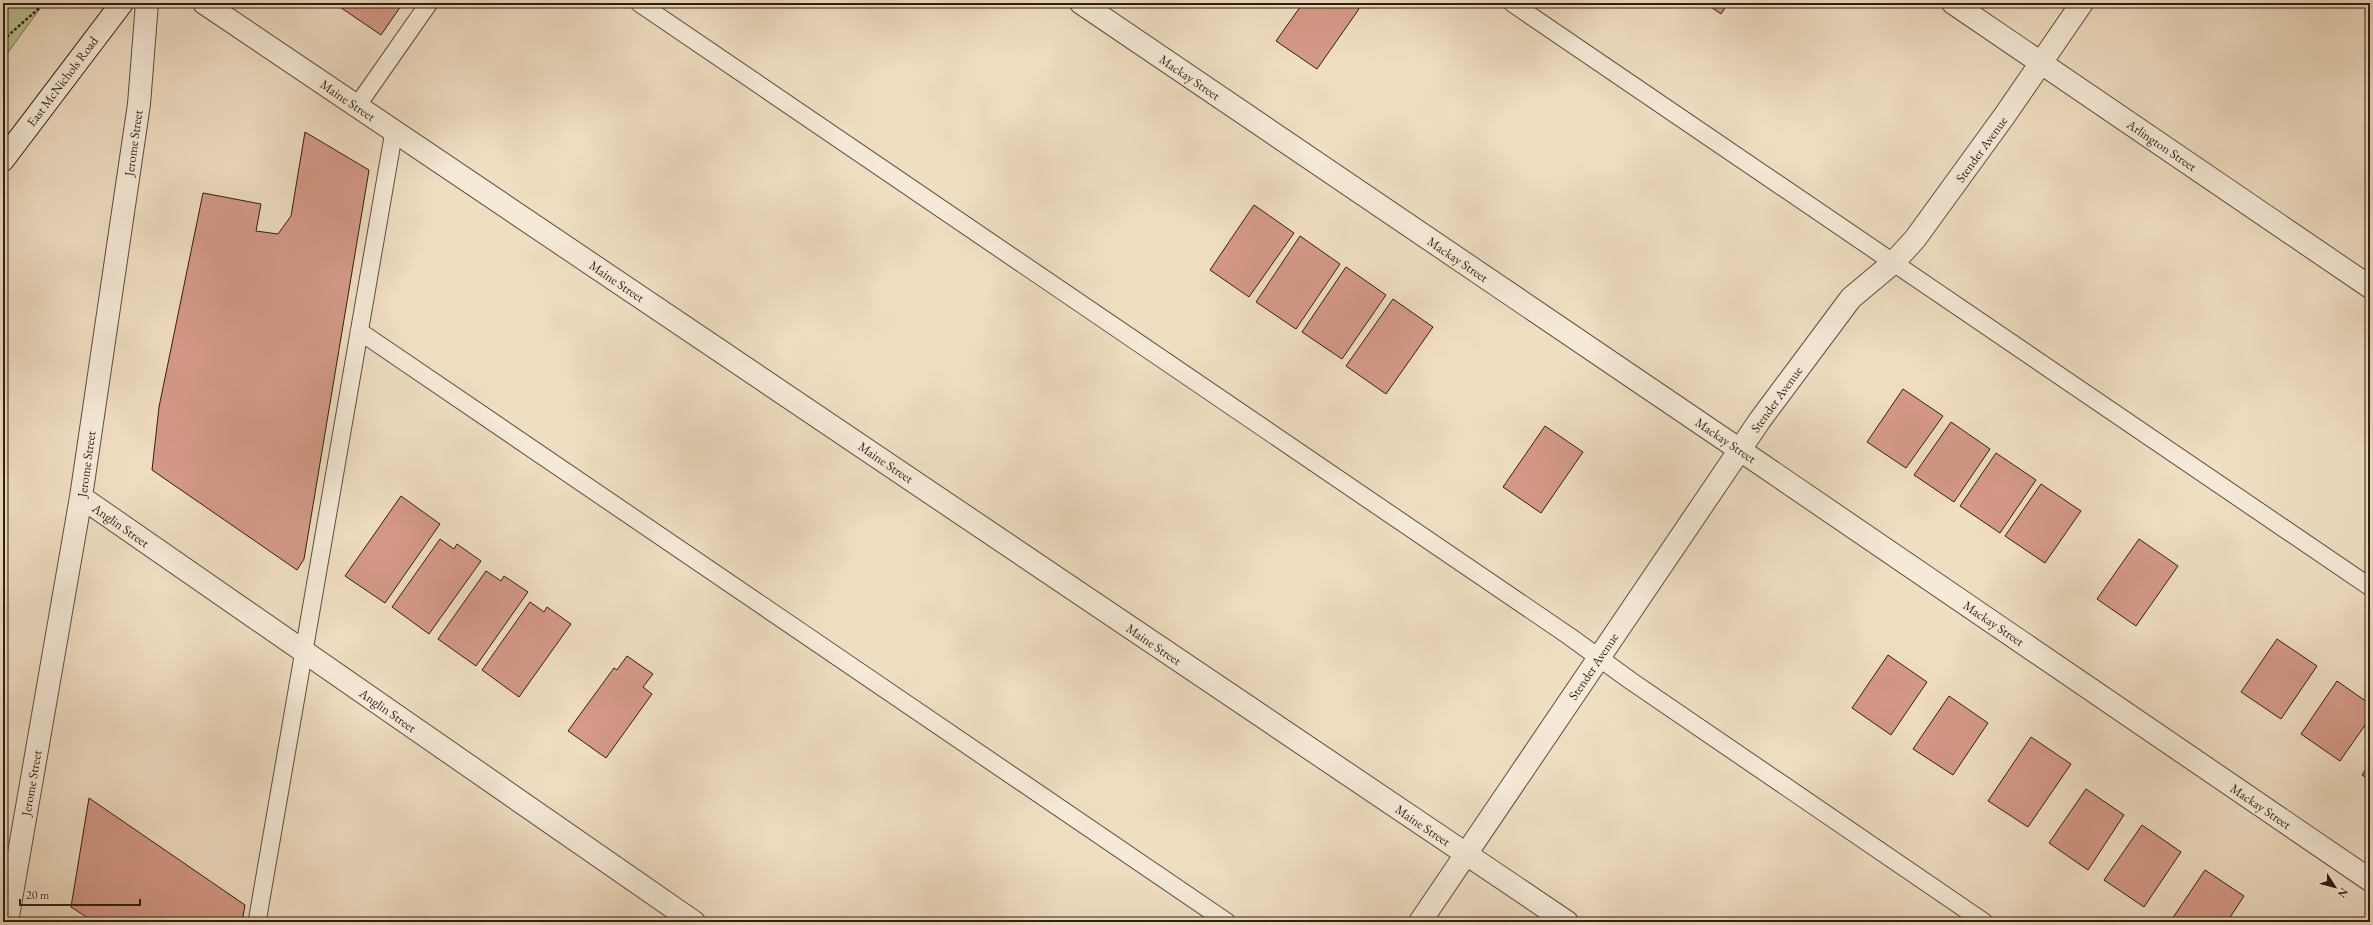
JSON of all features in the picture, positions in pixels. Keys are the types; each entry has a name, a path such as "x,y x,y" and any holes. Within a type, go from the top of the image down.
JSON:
{"street":[{"name":"East McNichols Road","path":"3,160 122,3"},
{"name":"Jerome Street","path":"7,922 81,498 138,104 147,3"},
{"name":"Maine Street","path":"204,3 1567,922"},
{"name":"Mackay Street","path":"1081,3 2370,880"},
{"name":"Arlington Street","path":"1953,3 2370,287"},
{"name":"Stender Avenue","path":"1420,922 1740,450 1851,298 1894,262 1919,233 2005,115 2082,3"},
{"name":"Anglin Street","path":"81,498 694,922"}],"lane":[{"path":"358,106 429,3"},
{"path":"639,3 1600,657 1631,681 1984,922"},
{"path":"1512,3 2370,587"},
{"path":"257,922 394,131"},
{"path":"359,331 1227,922"}],"path":[{"path":"3,40 45,3"}],"green space":[{"path":"3,3 44,3 3,59"}],"building":[{"path":"334,3 403,3 381,35"},
{"path":"1303,3 1351,3 1359,9 1317,69 1276,41"},
{"path":"1705,3 1728,3 1721,14"},
{"path":"305,132 369,170 304,559 297,570 152,470 159,407 203,193 261,204 256,231 278,234 291,216"},
{"path":"1254,205 1294,233 1249,297 1210,270"},
{"path":"1300,236 1340,264 1296,329 1256,302"},
{"path":"1346,267 1386,295 1342,359 1302,332"},
{"path":"1393,299 1433,327 1386,394 1346,366"},
{"path":"1903,389 1943,416 1906,468 1867,442"},
{"path":"1951,422 1990,449 1954,502 1914,475"},
{"path":"1545,426 1583,452 1541,513 1503,487"},
{"path":"1996,453 2036,480 2000,533 1960,506"},
{"path":"2041,484 2081,511 2045,563 2005,536"},
{"path":"401,496 440,524 385,603 345,576"},
{"path":"440,539 454,549 457,544 481,561 429,634 392,607"},
{"path":"2139,539 2178,566 2136,626 2097,599"},
{"path":"486,571 501,581 504,576 528,592 476,666 438,639"},
{"path":"530,602 544,612 547,607 571,624 519,697 482,670"},
{"path":"2277,639 2317,666 2281,719 2241,692"},
{"path":"1888,655 1927,682 1891,735 1852,708"},
{"path":"627,656 653,674 643,687 652,694 606,758 568,731 614,668 617,670"},
{"path":"2337,681 2370,704 2370,718 2340,761 2301,734"},
{"path":"1949,696 1988,723 1953,775 1913,749"},
{"path":"2031,737 2071,764 2028,827 1988,801"},
{"path":"2370,763 2370,780 2362,775"},
{"path":"2086,789 2124,815 2088,870 2049,843"},
{"path":"89,798 245,905 242,922 94,922 71,907"},
{"path":"2142,825 2181,852 2144,907 2104,880"},
{"path":"2205,870 2244,896 2227,922 2170,922"}]}
